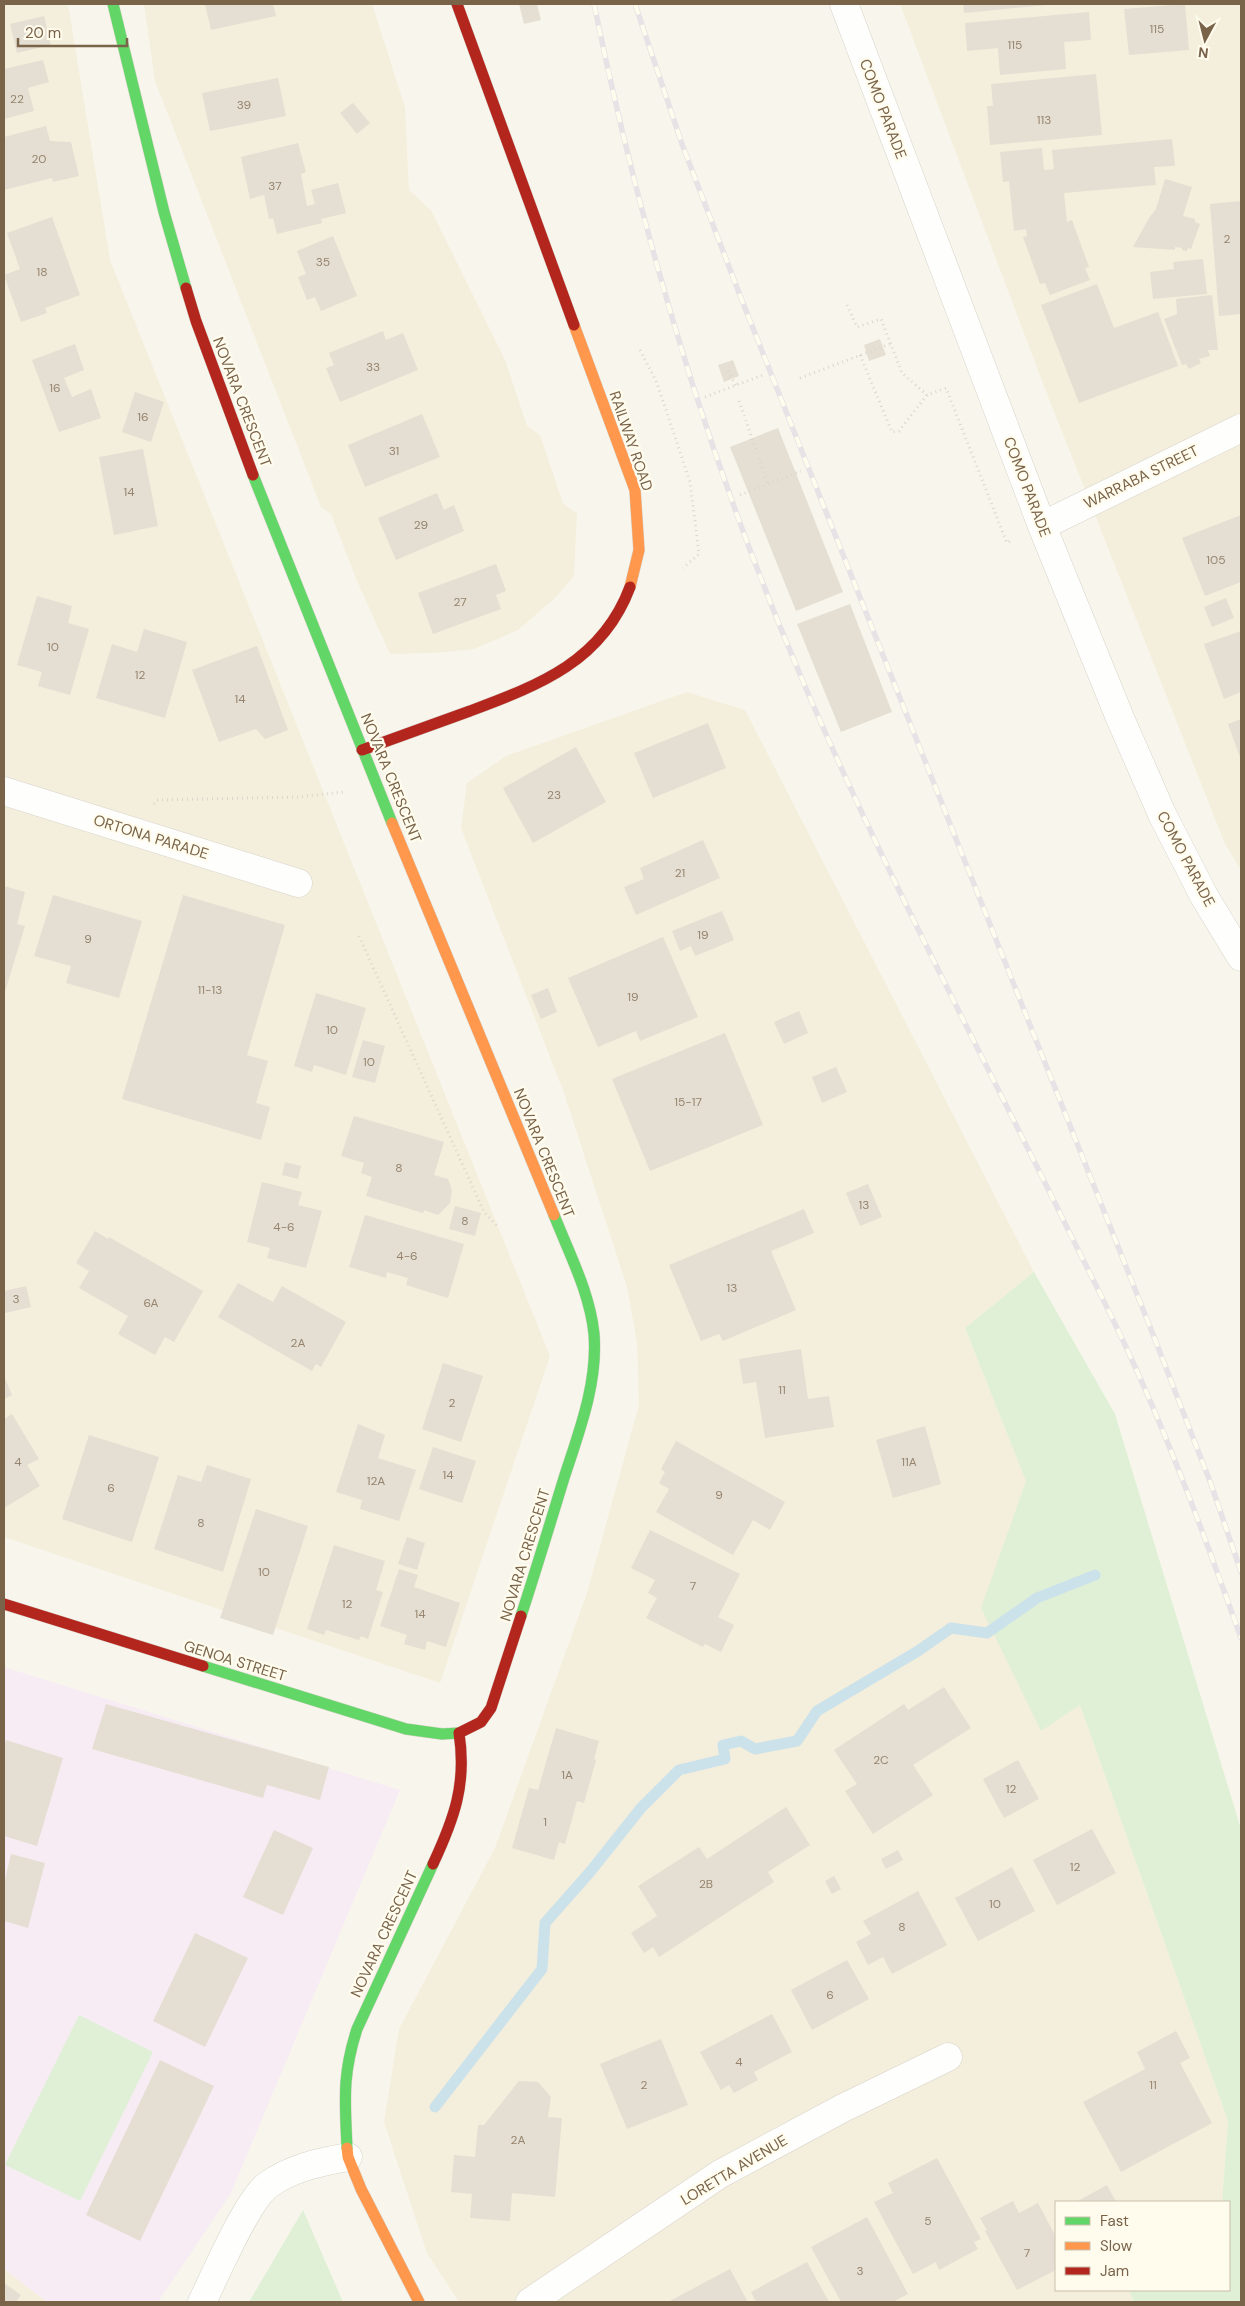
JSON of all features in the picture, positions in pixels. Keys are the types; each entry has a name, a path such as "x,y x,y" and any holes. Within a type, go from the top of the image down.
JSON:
{"street":[{"name":"NOVARA CRESCENT","path":"113,4 164,212 196,321 236,433 362,750 578,1274 588,1307 594,1340 592,1375 583,1418 495,1701 487,1718 476,1726 459,1733 463,1754 464,1778 457,1806 447,1834 357,2029 348,2057 344,2088 348,2157 361,2189 419,2302"},
{"name":"RAILWAY ROAD","path":"362,750 524,690 552,677 578,660 601,637 617,616 638,559 639,522 635,490 457,4"},
{"name":"COMO PARADE","path":"844,4 1042,526 1120,718 1162,814 1204,896 1241,957"},
{"name":"WARRABA STREET","path":"1042,526 1241,428"},
{"name":"ORTONA PARADE","path":"4,792 298,883"},
{"name":"GENOA STREET","path":"4,1604 406,1729 442,1734 459,1733"},
{"name":"LORETTA AVENUE","path":"530,2302 720,2174 843,2108 948,2057"},
{"path":"202,2302 249,2209 266,2186 290,2172 319,2162 348,2157"}],"path":[{"path":"847,305 857,327 881,319 902,373 927,394"},
{"path":"800,378 890,344"},
{"path":"640,350 657,383 690,482 699,554 683,568"},
{"path":"860,355 892,432 899,431 927,394 946,388 1007,543 1042,526"},
{"path":"728,371 736,385"},
{"path":"705,397 762,375"},
{"path":"739,401 768,484"},
{"path":"740,495 801,471"},
{"path":"137,832 157,800 317,795"},
{"path":"359,936 484,1212 498,1227"}],"shaded area":[{"path":"4,4 68,4 110,260 550,1356 440,1683 4,1537"},
{"path":"144,4 372,4 405,107 409,190 431,210 505,360 527,426 540,435 563,503 577,514 574,576 554,599 518,630 474,649 434,653 390,654 357,581 331,514 321,507 155,81"},
{"path":"900,4 1241,4 1241,870 1225,844 1042,381"},
{"path":"687,692 745,710 1034,1272 965,1328 1026,1481 982,1608 1041,1730 1080,1705 1228,2121 1222,2201 1055,2201 1055,2291 1129,2291 1134,2302 459,2302 427,2253 384,2122 399,2029 495,1848 587,1593 639,1405 637,1343 627,1287 564,1093 461,828 467,783 506,756"},
{"path":"4,1667 400,1790 231,2193 158,2302 47,2302 4,2269"},
{"path":"4,2269 47,2302 4,2302"}],"green space":[{"path":"1034,1272 1115,1414 1241,1829 1241,2302 1134,2302 1129,2291 1230,2291 1230,2201 1222,2201 1228,2121 1080,1705 1041,1731 981,1608 1026,1481 965,1328"},
{"path":"79,2015 153,2052 80,2201 5,2165"},
{"path":"303,2210 343,2302 249,2302"}],"building":[{"path":"205,4 273,4 276,16 211,30"},
{"path":"519,4 537,4 541,20 524,24"},
{"path":"963,4 1047,4 1047,5 964,13"},
{"path":"1185,4 1189,50 1129,55 1124,9"},
{"path":"1089,12 1091,40 1064,42 1066,69 1000,75 998,48 967,51 965,23"},
{"path":"44,16 51,45 17,53 10,24"},
{"path":"43,60 49,82 28,88 34,111 4,119 4,69"},
{"path":"1096,74 1102,135 990,145 987,106 993,106 991,84"},
{"path":"278,78 286,116 210,131 202,93"},
{"path":"353,103 370,123 357,134 340,113"},
{"path":"46,126 50,141 71,142 79,176 53,182 52,178 4,190 4,137"},
{"path":"1172,139 1175,166 1154,167 1156,185 1064,193 1067,222 1072,220 1089,267 1085,268 1090,280 1050,295 1045,283 1040,284 1023,237 1027,236 1026,229 1014,231 1009,181 1003,182 1000,152 1042,148 1044,170 1054,169 1052,150"},
{"path":"298,143 306,172 301,174 307,206 315,204 311,190 338,183 346,213 321,219 322,223 277,234 273,218 269,219 264,195 250,199 241,157"},
{"path":"1165,179 1192,187 1183,216 1195,219 1195,222 1200,224 1191,249 1188,248 1187,251 1175,247 1175,250 1133,247 1156,209"},
{"path":"1241,201 1241,314 1219,316 1210,204"},
{"path":"52,217 80,295 45,308 47,313 21,322 4,275 20,269 7,233"},
{"path":"333,236 357,296 321,311 315,297 307,300 298,277 306,274 297,251"},
{"path":"1203,259 1207,294 1153,299 1150,272 1174,269 1173,262"},
{"path":"1097,284 1114,328 1158,312 1178,366 1079,403 1041,305"},
{"path":"1212,295 1218,350 1208,350 1210,356 1199,359 1201,363 1189,369 1186,364 1182,365 1164,319 1177,314 1176,299"},
{"path":"383,331 386,340 403,333 418,370 340,402 326,368 334,365 329,353"},
{"path":"880,339 886,355 869,361 864,345"},
{"path":"75,344 84,370 64,378 72,397 91,389 101,418 59,432 32,360"},
{"path":"733,360 739,376 724,382 718,365"},
{"path":"135,392 164,402 151,442 122,432"},
{"path":"422,414 440,457 365,487 348,445"},
{"path":"778,428 843,592 796,611 730,447"},
{"path":"143,449 158,526 114,535 99,457"},
{"path":"437,493 444,510 454,505 464,531 396,560 378,518"},
{"path":"1241,515 1241,582 1205,596 1182,538"},
{"path":"496,564 506,591 496,595 501,609 433,634 418,593"},
{"path":"37,596 72,606 68,623 89,629 70,695 38,686 42,672 17,665"},
{"path":"1226,598 1234,618 1212,627 1204,607"},
{"path":"850,604 892,712 841,732 797,624"},
{"path":"144,629 187,642 165,718 96,698 112,644 137,652"},
{"path":"1241,631 1241,692 1224,699 1204,644"},
{"path":"257,646 288,730 265,739 256,729 219,742 192,670"},
{"path":"1241,719 1241,760 1228,724"},
{"path":"708,723 726,768 653,798 634,753"},
{"path":"576,747 606,802 533,843 503,788"},
{"path":"703,840 720,878 636,915 624,887 644,879 640,868"},
{"path":"4,886 25,892 17,924 25,926 4,995"},
{"path":"53,895 142,921 119,998 66,983 71,966 34,956"},
{"path":"183,895 285,925 247,1055 268,1061 256,1103 270,1107 261,1140 122,1099"},
{"path":"722,911 734,940 695,956 691,946 680,951 672,931"},
{"path":"663,937 698,1017 640,1041 636,1031 598,1047 568,978"},
{"path":"548,988 557,1012 541,1019 531,995"},
{"path":"316,993 366,1008 346,1075 314,1065 312,1072 294,1066"},
{"path":"799,1011 808,1033 784,1044 774,1022"},
{"path":"725,1033 763,1125 650,1171 612,1079"},
{"path":"363,1040 385,1046 375,1083 352,1077"},
{"path":"836,1067 847,1092 822,1103 812,1077"},
{"path":"354,1116 444,1142 434,1175 448,1179 452,1190 450,1203 438,1215 424,1210 423,1213 366,1196 372,1177 361,1173 364,1163 341,1156"},
{"path":"285,1162 301,1166 298,1179 282,1175"},
{"path":"262,1182 302,1192 298,1205 322,1211 306,1268 267,1258 270,1248 247,1242"},
{"path":"868,1184 882,1217 860,1226 846,1193"},
{"path":"455,1206 481,1213 475,1236 449,1229"},
{"path":"804,1209 814,1233 771,1251 796,1310 723,1341 719,1334 701,1341 669,1265"},
{"path":"365,1215 464,1244 448,1298 406,1285 408,1278 387,1272 386,1278 349,1267"},
{"path":"95,1231 108,1239 109,1237 203,1291 174,1342 165,1337 155,1355 118,1334 128,1316 79,1288 89,1271 76,1263"},
{"path":"238,1283 273,1302 282,1286 346,1322 321,1367 316,1364 312,1371 218,1317"},
{"path":"26,1286 31,1307 5,1313 4,1291"},
{"path":"801,1349 808,1399 829,1396 834,1427 765,1438 756,1382 743,1384 739,1359"},
{"path":"443,1363 483,1376 461,1442 422,1429"},
{"path":"4,1376 12,1395 4,1399"},
{"path":"12,1414 39,1459 27,1465 40,1486 4,1508 4,1419"},
{"path":"358,1424 385,1435 378,1458 416,1470 399,1521 360,1509 362,1500 336,1492"},
{"path":"925,1426 941,1484 893,1498 876,1440"},
{"path":"89,1435 159,1457 132,1542 62,1519"},
{"path":"676,1441 785,1502 770,1530 753,1520 733,1555 656,1512 669,1489 659,1483 665,1472 661,1469"},
{"path":"433,1447 476,1461 462,1503 419,1489"},
{"path":"207,1465 251,1479 223,1572 154,1549 178,1475 201,1482"},
{"path":"256,1509 308,1526 273,1635 220,1618"},
{"path":"650,1530 740,1574 718,1617 734,1625 721,1652 705,1644 703,1647 646,1618 657,1598 648,1593 655,1580 631,1568"},
{"path":"407,1537 425,1543 417,1570 398,1564"},
{"path":"334,1545 385,1561 376,1590 383,1592 368,1639 361,1636 359,1640 326,1630 324,1635 307,1629"},
{"path":"399,1569 418,1575 414,1587 460,1603 446,1647 427,1641 425,1650 404,1644 407,1635 380,1626"},
{"path":"944,1687 971,1728 913,1765 933,1795 873,1834 845,1791 857,1784 834,1750 904,1704 908,1710"},
{"path":"106,1704 329,1767 320,1800 267,1785 263,1798 92,1749"},
{"path":"556,1728 599,1741 594,1759 596,1760 584,1803 577,1801 565,1844 559,1842 554,1860 512,1848 529,1788 538,1790"},
{"path":"6,1740 63,1758 37,1846 4,1836 4,1748"},
{"path":"1018,1760 1039,1799 1004,1818 983,1779"},
{"path":"786,1807 810,1845 768,1872 774,1882 659,1957 653,1947 644,1953 631,1933 657,1916 638,1886 699,1847 707,1859"},
{"path":"1092,1829 1116,1873 1057,1905 1033,1860"},
{"path":"274,1830 313,1848 283,1915 243,1897"},
{"path":"898,1850 903,1860 886,1869 881,1859"},
{"path":"11,1854 45,1863 28,1928 4,1921 4,1884"},
{"path":"1012,1867 1035,1911 978,1941 955,1898"},
{"path":"834,1876 841,1889 832,1894 825,1881"},
{"path":"918,1891 947,1945 892,1974 883,1957 868,1965 856,1942 871,1934 863,1921"},
{"path":"195,1933 248,1958 205,2047 153,2021"},
{"path":"847,1960 869,1999 812,2030 791,1990"},
{"path":"772,2014 792,2052 754,2072 758,2080 734,2093 729,2085 721,2090 700,2052"},
{"path":"1176,2031 1190,2058 1180,2063 1212,2123 1121,2172 1083,2102 1145,2069 1137,2052"},
{"path":"661,2039 688,2105 627,2129 600,2064"},
{"path":"160,2060 214,2086 140,2241 86,2215"},
{"path":"519,2081 538,2082 551,2097 548,2117 562,2118 555,2197 512,2193 510,2221 470,2218 472,2194 451,2192 454,2155 475,2157 478,2125 484,2125"},
{"path":"937,2158 981,2239 974,2242 978,2249 939,2270 936,2262 913,2274 874,2202 893,2193 888,2183"},
{"path":"1107,2185 1115,2201 1078,2201"},
{"path":"1013,2201 1019,2213 1038,2203 1055,2235 1055,2271 1017,2290 980,2218"},
{"path":"867,2217 908,2294 893,2302 841,2302 811,2247"},
{"path":"807,2262 829,2302 756,2302 751,2292"},
{"path":"730,2269 748,2302 668,2302"},
{"path":"4,2283 21,2295 16,2302 4,2302"}],"waterway":[{"path":"435,2107 542,1969 545,1923 590,1872 641,1808 679,1770 725,1759 723,1745 741,1741 755,1749 797,1741 817,1711 918,1651 951,1628 987,1633 1037,1598 1095,1575"}],"railway":[{"path":"594,4 633,175 655,259 706,426 766,591 799,672 859,807 1131,1358 1175,1462 1241,1638"},
{"path":"635,4 682,144 741,298 1156,1342 1211,1484 1241,1572"}],"traffic: fast":[{"path":"113,4 164,212 186,288"},
{"path":"253,475 392,823"},
{"path":"521,1616 581,1425 593,1371 594,1334 592,1319 584,1288 554,1215"},
{"path":"203,1666 406,1729 442,1734 459,1733"},
{"path":"347,2148 345,2102 352,2045 357,2029 433,1864"}],"traffic: slow":[{"path":"574,325 635,490 639,550 630,587"},
{"path":"392,823 554,1215"},
{"path":"347,2148 348,2157 361,2189 419,2302"}],"traffic: jam":[{"path":"457,4 574,325"},
{"path":"186,288 196,321 253,475"},
{"path":"362,750 470,711 544,680 585,652 603,634 618,613 630,587"},
{"path":"4,1604 203,1666"},
{"path":"433,1864 447,1832 457,1801 461,1769 459,1733 481,1722 491,1708 521,1616"}]}
